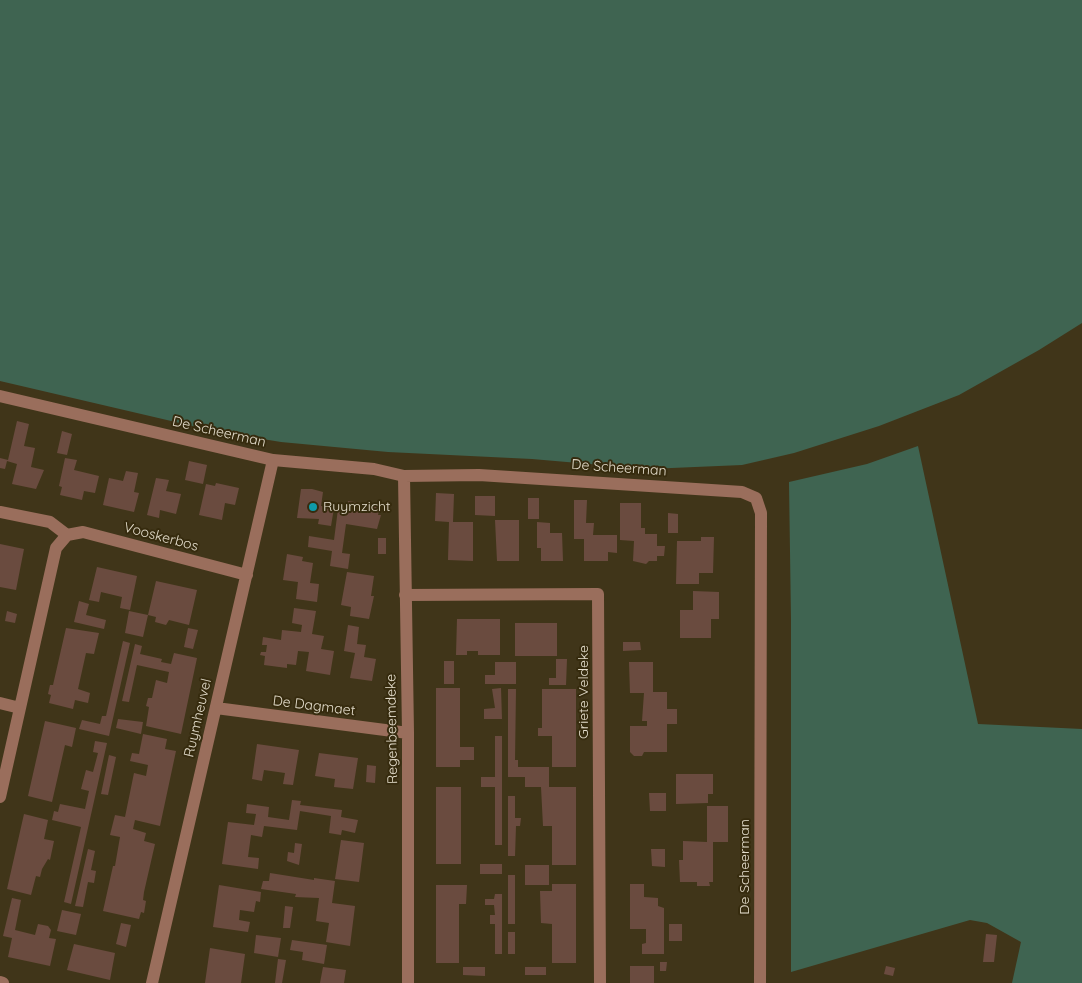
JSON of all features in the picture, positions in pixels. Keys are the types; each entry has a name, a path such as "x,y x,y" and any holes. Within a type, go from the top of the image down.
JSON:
{"street":[{"name":"De Scheerman","path":"0,396 273,460 374,469 404,476 479,475 582,480 742,492 756,498 761,513 760,983"},
{"name":"Ruymheuvel","path":"152,983 273,460"},
{"name":"Regenbeemdeke","path":"404,476 408,734 408,983"},
{"path":"0,512 50,522 67,535 56,548 0,797"},
{"name":"Vooskerbos","path":"67,535 83,532 247,575"},
{"name":"Griete Veldeke","path":"405,596 598,594 600,983"},
{"path":"0,703 20,708"},
{"name":"De Dagmaet","path":"216,708 408,734"}],"green space":[{"path":"0,0 1082,0 1082,323 1039,350 959,395 879,426 794,453 742,465 648,469 532,459 388,452 281,442 214,431 0,381"},
{"path":"918,446 978,724 1082,729 1082,983 1012,983 1021,942 987,923 970,920 791,972 789,482 867,464"}],"building":[{"path":"17,421 29,424 24,446 35,448 31,467 44,470 36,489 12,484 17,464 7,461 5,469 0,468 0,458 8,460"},
{"path":"62,431 72,434 67,455 57,453"},
{"path":"65,458 77,460 74,470 99,476 95,493 84,491 82,500 60,495 62,487 59,486"},
{"path":"189,461 207,465 203,484 185,480"},
{"path":"126,471 138,473 134,492 139,493 134,512 103,505 109,478 123,481"},
{"path":"156,478 169,480 166,491 181,494 176,514 160,510 159,518 147,515"},
{"path":"216,483 239,488 235,505 225,503 222,520 199,515 206,484 215,486"},
{"name":"Ruymzicht","path":"301,489 323,492 321,506 334,508 331,526 318,524 319,519 297,518"},
{"path":"436,493 454,494 453,522 473,522 473,561 448,560 449,522 435,521"},
{"path":"475,496 495,496 495,516 475,515"},
{"path":"528,498 539,498 539,519 528,519"},
{"path":"574,500 587,500 586,523 594,523 593,535 617,535 617,553 608,552 608,561 584,561 584,539 574,539"},
{"path":"348,501 380,506 378,515 381,515 377,529 346,524 342,553 350,554 348,569 330,566 332,551 308,547 309,536 334,540 338,509 347,510"},
{"path":"620,503 641,503 641,528 645,528 645,534 657,534 657,546 665,546 664,556 657,556 657,561 649,561 646,564 633,561 634,541 620,540"},
{"path":"668,513 678,514 678,533 668,533"},
{"path":"495,520 519,520 519,561 497,561"},
{"path":"537,522 550,523 550,533 562,533 563,561 541,561 541,548 537,548"},
{"path":"701,537 714,537 713,573 699,573 699,584 676,584 677,541 701,541"},
{"path":"378,538 386,538 386,554 378,554"},
{"path":"0,544 24,549 16,590 0,587"},
{"path":"287,554 303,557 302,561 313,563 310,583 319,584 317,602 296,599 298,582 283,580"},
{"path":"97,567 137,576 130,610 120,608 122,597 101,592 99,602 89,600"},
{"path":"347,572 374,576 371,596 374,596 369,619 350,616 351,607 341,605"},
{"path":"156,581 197,590 189,625 169,620 166,625 155,622 156,617 148,615"},
{"path":"693,591 719,592 719,619 711,619 711,638 680,638 680,610 693,610"},
{"path":"79,601 89,604 86,615 106,620 104,629 74,622"},
{"path":"294,608 316,611 312,634 324,636 321,649 334,651 330,675 306,671 309,652 298,651 296,665 287,664 287,668 264,665 265,656 260,655 261,652 266,652 267,645 262,645 263,637 281,640 282,630 301,632 302,625 292,623"},
{"path":"7,611 17,614 15,623 5,621"},
{"path":"129,611 148,615 143,637 125,633"},
{"path":"457,619 500,619 500,655 478,655 478,651 467,651 467,655 456,655"},
{"path":"515,623 557,623 557,656 515,656"},
{"path":"348,625 359,627 357,644 366,645 364,657 376,659 372,681 350,678 355,653 344,651"},
{"path":"66,628 99,633 94,654 86,653 78,689 90,693 88,703 75,700 73,709 49,703 51,695 48,694 50,685 53,685"},
{"path":"188,628 198,630 193,649 184,647"},
{"path":"123,641 130,643 109,736 79,729 82,720 100,724 102,716 106,716"},
{"path":"623,642 640,642 641,650 623,651"},
{"path":"135,644 142,646 140,654 162,659 161,662 171,664 174,653 197,658 181,734 146,726 149,707 146,706 148,698 152,698 156,680 167,683 169,672 137,665 129,702 122,701"},
{"path":"556,659 567,659 566,685 549,685 549,678 556,678"},
{"path":"444,661 454,661 454,684 444,684"},
{"path":"495,662 516,662 516,684 485,684 485,675 495,675"},
{"path":"629,662 653,662 653,692 667,692 667,709 677,709 677,724 667,724 667,752 644,752 642,756 634,756 630,752 630,726 647,726 647,721 642,721 644,693 630,693"},
{"path":"436,688 460,688 460,747 474,747 474,760 460,760 460,767 436,767"},
{"path":"501,688 502,719 484,719 484,709 495,708 492,689"},
{"path":"508,689 516,689 515,760 518,760 518,767 549,767 549,787 576,787 576,865 552,865 552,826 543,826 541,787 525,787 525,777 508,777"},
{"path":"542,689 576,689 576,767 552,767 552,736 538,736 538,728 542,728"},
{"path":"118,719 143,722 141,734 116,728"},
{"path":"45,721 76,728 72,747 65,745 52,802 28,796"},
{"path":"143,734 167,739 165,749 176,751 160,826 135,820 133,829 146,833 144,841 155,844 144,892 143,900 146,901 144,913 141,912 139,919 103,911 113,866 115,866 120,837 110,835 115,815 125,817 134,773 146,776 148,765 130,761 132,753 139,754"},
{"path":"495,736 502,736 502,845 495,845 495,787 481,787 481,777 495,777"},
{"path":"95,741 107,743 71,904 64,902 81,827 52,820 54,811 58,812 60,804 85,809 89,791 81,789 86,770 93,772 98,753 93,752"},
{"path":"257,744 299,750 293,785 283,784 285,773 264,770 262,781 252,779"},
{"path":"319,753 358,758 353,789 334,787 335,779 315,776"},
{"path":"109,755 116,757 108,795 101,794"},
{"path":"367,765 376,766 375,783 366,782"},
{"path":"676,774 713,774 713,794 708,794 708,803 676,804"},
{"path":"436,787 461,787 461,864 436,864"},
{"path":"649,793 666,793 666,811 650,811"},
{"path":"508,796 515,796 515,818 521,818 520,826 516,826 515,856 508,856"},
{"path":"292,800 301,801 300,805 342,810 341,817 358,820 355,833 342,830 341,835 329,833 331,816 300,811 297,830 264,826 262,837 251,835 248,857 259,858 258,869 222,864 228,822 254,825 256,814 246,813 247,804 269,807 268,817 289,820"},
{"path":"707,806 728,806 728,842 713,842 713,882 709,882 710,886 697,886 697,882 680,882 679,860 683,860 683,841 707,842"},
{"path":"24,814 48,820 44,839 54,841 50,860 48,859 42,869 40,877 36,876 31,895 7,889"},
{"path":"341,840 364,843 359,882 335,879"},
{"path":"295,843 302,844 299,865 287,861 288,852 294,853"},
{"path":"88,849 95,851 91,870 96,871 94,883 88,882 83,907 75,906"},
{"path":"651,849 665,849 665,867 652,866"},
{"path":"480,864 502,864 502,874 480,874"},
{"path":"525,865 549,865 549,885 525,885"},
{"path":"270,873 314,880 314,878 335,881 332,903 355,906 350,946 326,942 329,923 316,921 319,898 295,897 296,894 261,889 263,881 269,881"},
{"path":"508,875 515,875 515,924 508,924"},
{"path":"552,884 576,884 576,963 552,963 552,924 541,923 540,891 552,891"},
{"path":"630,884 644,884 644,897 658,898 658,906 664,908 664,954 642,954 642,944 646,943 646,929 630,929"},
{"path":"219,885 261,892 260,902 256,901 254,912 240,910 239,920 250,922 248,932 213,927"},
{"path":"436,885 467,885 466,904 459,904 459,963 436,963"},
{"path":"495,894 502,894 502,954 495,954 495,924 490,924 490,915 495,915 494,905 485,905 485,899 494,899"},
{"path":"12,898 21,900 15,930 35,935 38,924 48,926 51,930 49,938 56,939 50,966 8,957 12,938 3,936"},
{"path":"285,906 293,907 290,928 283,928"},
{"path":"62,910 81,914 76,935 57,931"},
{"path":"121,923 131,925 126,947 116,944"},
{"path":"669,924 682,924 682,941 669,941"},
{"path":"508,932 515,932 515,954 508,954"},
{"path":"986,934 997,935 994,962 983,962"},
{"path":"256,935 281,938 278,957 254,953"},
{"path":"292,940 327,945 324,964 302,960 303,952 290,950"},
{"path":"74,944 115,953 110,980 67,970"},
{"path":"210,948 245,954 241,983 205,983"},
{"path":"278,959 286,960 282,983 275,983"},
{"path":"660,962 667,962 666,971 660,971"},
{"path":"630,966 654,966 654,983 630,983"},
{"path":"886,966 895,968 893,976 884,974"},
{"path":"323,967 346,970 344,983 320,983"},
{"path":"463,967 485,967 485,976 463,975"},
{"path":"525,967 546,967 546,975 525,975"}],"place":[{"name":"Ruymzicht","path":"313,507"}]}
